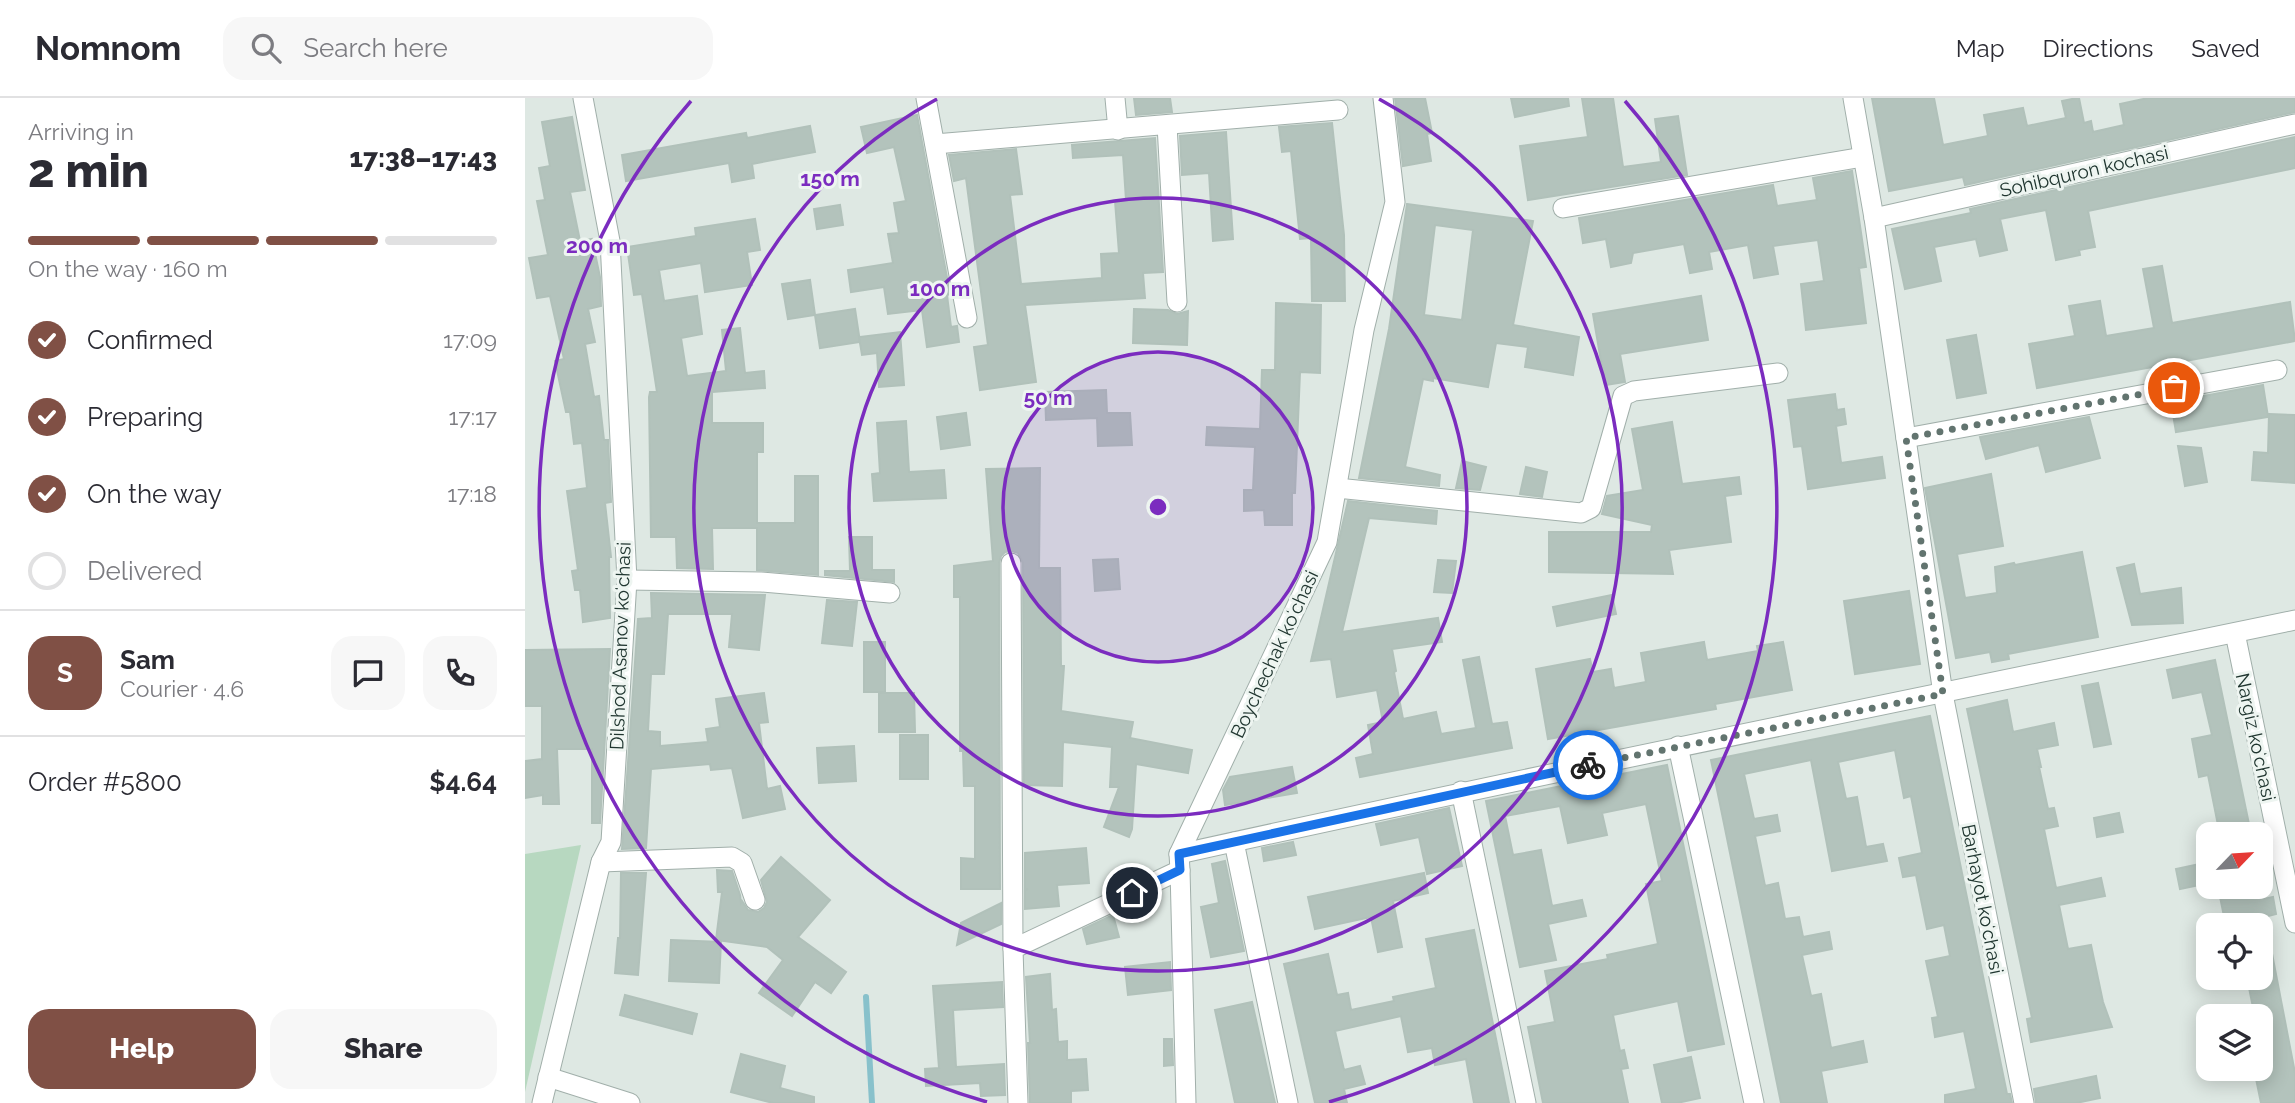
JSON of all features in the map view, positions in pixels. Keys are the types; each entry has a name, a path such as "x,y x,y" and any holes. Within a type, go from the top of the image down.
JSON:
{"street":[{"name":"Dilshod Asanov koʻchasi","path":"542,1103 601,862 611,842 627,580 610,241 583,98"},
{"path":"926,98 967,318"},
{"path":"1115,98 1118,130"},
{"name":"Boychechak koʻchasi","path":"1179,862 1328,542 1364,330 1395,202 1383,98"},
{"name":"Barhayot koʻchasi","path":"1853,98 1874,218 1943,694 2024,1103"},
{"path":"935,144 1338,110"},
{"name":"Sohibquron kochasi","path":"1874,218 2295,124"},
{"path":"1167,125 1177,302"},
{"path":"1563,208 1863,157"},
{"path":"1906,438 2277,370"},
{"path":"1337,488 1581,513 1591,508 1623,396 1634,391 1779,373"},
{"path":"1011,563 1013,949 1019,1103"},
{"path":"627,580 761,582 890,593"},
{"path":"1013,949 1179,862 1234,842 1678,746 2295,620"},
{"name":"Nargiz koʻchasi","path":"2235,633 2295,923"},
{"path":"1678,746 1754,1103"},
{"path":"1461,792 1526,1103"},
{"path":"1234,842 1288,1103"},
{"path":"601,862 732,857 742,863 755,900"},
{"path":"1179,862 1186,1103"},
{"path":"548,1077 630,1103"}],"green space":[{"path":"581,845 525,1092 525,854"}],"building":[{"path":"1134,98 1170,98 1172,112 1136,115"},
{"path":"1395,98 1425,98 1432,133 1427,134 1431,161 1403,166"},
{"path":"1511,98 1568,98 1569,106 1515,117"},
{"path":"1582,98 1613,98 1623,167 1661,162 1655,119 1678,116 1687,175 1528,200 1520,146 1588,137"},
{"path":"1872,98 1934,98 1943,145 1988,136 1984,115 2023,108 2027,126 2066,118 2062,101 2077,98 2084,123 2091,121 2093,132 2124,125 2120,104 2148,98 2295,98 2295,112 1965,185 1963,177 1889,191"},
{"path":"917,115 950,294 947,295 951,327 957,326 959,342 927,347 922,310 888,314 884,287 851,292 848,270 893,263 888,234 899,233 894,203 906,201 894,147 867,153 861,127"},
{"path":"572,117 585,190 570,192 580,241 592,239 600,277 601,306 588,309 595,342 585,344 594,397 599,396 604,440 608,440 611,502 605,503 611,557 610,618 583,622 580,590 575,590 572,571 578,570 567,491 587,488 582,443 574,444 570,412 566,412 555,361 564,359 550,296 537,298 529,258 548,255 537,201 545,200 539,168 550,166 542,122"},
{"path":"1332,123 1344,235 1345,301 1312,301 1311,238 1300,239 1291,151 1282,152 1279,127"},
{"path":"810,126 815,152 752,164 754,178 732,182 729,163 626,181 622,155 746,133 747,138"},
{"path":"1226,132 1233,239 1213,241 1209,173 1182,175 1180,136"},
{"path":"2295,137 2295,168 2088,211 2095,247 2079,250 2080,255 2056,260 2046,210 2000,219 2007,250 1980,256 1976,239 1934,247 1941,281 1905,289 1892,229 1971,213 1970,209"},
{"path":"1155,138 1163,272 1143,273 1145,298 1025,305 1036,382 980,390 974,347 988,345 966,178 954,181 949,155 1016,149 1022,194 1010,195 1021,284 1102,278 1101,254 1119,253 1115,201 1126,200 1123,155 1073,158 1072,145"},
{"path":"1852,171 1866,267 1859,268 1866,323 1806,330 1801,284 1824,281 1818,240 1773,246 1778,274 1754,278 1748,245 1709,252 1712,269 1690,273 1684,244 1633,253 1631,263 1611,267 1606,239 1583,243 1579,218 1773,185 1777,206 1817,200 1813,178"},
{"path":"1407,204 1533,221 1513,325 1579,337 1573,375 1525,367 1528,347 1496,343 1488,387 1433,378 1433,381 1423,379 1405,467 1440,475 1439,486 1359,478 1389,329","holes":["1435,225 1473,230 1462,320 1424,315"]},
{"path":"840,205 843,225 817,229 814,209"},
{"path":"755,219 760,250 747,252 752,285 705,292 701,263 659,270 664,301 697,296 702,334 681,338 687,376 726,371 722,330 740,328 745,373 764,371 765,388 712,392 712,423 763,423 763,452 757,452 757,523 795,523 795,476 818,476 818,575 757,570 757,528 712,528 713,569 677,568 676,537 651,537 649,397 650,392 657,392 642,294 634,295 627,247 696,236 695,228"},
{"path":"2162,266 2172,323 2290,302 2295,341 2037,388 2029,344 2075,336 2069,306 2100,301 2106,336 2154,328 2143,269"},
{"path":"810,280 815,315 788,319 782,284"},
{"path":"1701,296 1708,340 1620,354 1625,382 1605,385 1593,314"},
{"path":"1276,303 1321,305 1320,373 1300,372 1292,525 1265,525 1264,510 1244,511 1244,490 1253,490 1255,447 1206,445 1207,427 1260,429 1262,370 1275,370"},
{"path":"855,309 860,342 820,348 815,315"},
{"path":"1134,309 1168,310 1177,314 1188,311 1187,345 1133,343"},
{"path":"900,332 904,385 879,387 877,353 862,355 859,337"},
{"path":"1976,335 1986,393 1957,398 1947,340"},
{"path":"2263,385 2268,417 2176,432 2171,402"},
{"path":"1106,390 1107,413 1130,413 1132,445 1098,446 1097,418 1046,420 1045,392"},
{"path":"1835,394 1837,410 1844,409 1846,424 1836,426 1841,463 1882,457 1885,478 1808,489 1802,446 1794,447 1788,400"},
{"path":"966,413 970,445 941,449 937,417"},
{"path":"2269,414 2295,415 2295,483 2252,480 2254,452 2268,453"},
{"path":"2089,417 2100,458 2046,472 2039,445 1986,459 1980,437"},
{"path":"906,421 909,472 944,470 946,498 874,501 872,474 880,473 877,423"},
{"path":"1672,422 1682,484 1739,477 1741,494 1725,496 1731,542 1669,550 1673,574 1549,572 1549,532 1651,532 1652,525 1602,514 1607,496 1643,490 1632,429"},
{"path":"2178,446 2201,448 2207,482 2185,486"},
{"path":"1462,461 1486,467 1480,490 1456,488"},
{"path":"1526,467 1547,472 1542,497 1520,494"},
{"path":"1040,468 1039,568 1060,568 1061,666 1064,666 1061,711 1133,722 1130,738 1192,750 1188,773 1136,764 1132,829 1129,837 1104,827 1119,787 1110,787 1112,747 1063,742 1062,786 1024,785 1023,563 1018,553 1005,552 999,563 1000,889 961,889 961,858 975,859 975,786 964,786 963,751 960,751 960,597 954,597 954,566 993,561 986,469"},
{"path":"1991,474 2003,546 1957,554 1965,598 1997,593 1995,567 2082,552 2098,637 2008,654 2009,659 1992,662 1990,652 1956,658 1925,488"},
{"path":"1348,501 1437,511 1436,524 1369,518 1342,632 1438,618 1442,642 1392,649 1403,719 1436,712 1441,734 1476,728 1463,660 1479,657 1492,724 1507,722 1512,748 1360,777 1356,758 1373,754 1368,725 1383,722 1377,690 1337,697 1331,659 1311,661"},
{"path":"849,537 872,537 872,570 894,570 894,582 825,575 825,571 850,571"},
{"path":"1118,559 1120,589 1095,591 1093,560"},
{"path":"1438,560 1456,561 1452,593 1434,592"},
{"path":"2134,564 2140,594 2181,588 2183,623 2132,625 2117,568"},
{"path":"1909,591 1920,664 1855,674 1844,601"},
{"path":"651,593 765,595 759,650 729,647 732,614 668,614 664,674 651,674 648,731 660,732 660,746 708,742 706,729 720,727 716,699 764,693 768,722 759,723 767,789 780,786 785,809 743,818 732,768 711,770 710,764 651,769 646,848 622,849 638,619 652,618"},
{"path":"1612,595 1616,614 1557,626 1553,607"},
{"path":"827,600 857,602 852,646 822,643"},
{"path":"864,642 885,642 885,692 864,692"},
{"path":"1704,642 1707,660 1758,651 1757,646 1783,642 1792,690 1715,704 1716,709 1548,739 1536,669 1590,659 1593,672 1611,669 1614,688 1646,682 1641,653"},
{"path":"610,649 600,823 592,823 592,749 557,749 559,804 543,804 543,795 525,798 525,761 542,759 542,706 525,706 525,650"},
{"path":"2215,660 2249,822 2217,822 2208,775 2199,777 2192,739 2212,735 2202,692 2173,698 2167,670"},
{"path":"2098,683 2111,744 2094,747 2082,686"},
{"path":"879,693 914,693 915,732 879,732"},
{"path":"2007,700 2013,732 2054,723 2058,745 2037,749 2048,809 2054,808 2058,826 2044,829 2056,888 2101,878 2105,896 2059,905 2068,949 2091,945 2103,1002 2112,1027 2031,1042 2027,1019 2032,1018 1967,709"},
{"path":"1930,716 2007,1094 2010,1094 2012,1103 1945,1103 1945,1095 1976,1089 1964,1031 1935,1037 1932,1018 1938,1017 1926,961 1950,956 1944,925 1927,929 1916,875 1903,877 1899,858 1922,853 1911,796 1904,798 1895,750 1838,762 1846,799 1857,797 1866,847 1883,844 1887,861 1832,871 1811,760 1744,774 1754,819 1777,815 1780,831 1755,836 1765,886 1778,883 1785,919 1799,917 1803,937 1829,932 1832,949 1802,955 1811,996 1821,994 1831,1048 1863,1041 1867,1062 1821,1071 1827,1103 1781,1103 1711,760"},
{"path":"900,735 928,735 928,779 900,779"},
{"path":"854,746 856,781 819,783 817,748"},
{"path":"1667,765 1724,1044 1688,1051 1678,1001 1613,1015 1620,1051 1624,1050 1628,1068 1621,1069 1628,1103 1543,1103 1528,1027 1555,1022 1545,971 1608,959 1607,955 1658,944 1646,884 1662,881 1646,804 1602,813 1607,835 1568,843 1560,806 1505,816 1513,855 1541,850 1552,906 1582,900 1586,916 1548,924 1556,960 1520,967 1486,801"},
{"path":"1292,767 1297,793 1225,805 1223,790 1230,777"},
{"path":"1449,808 1462,866 1427,874 1419,837 1381,845 1376,824"},
{"path":"2119,813 2123,832 2097,837 2094,818"},
{"path":"1293,842 1296,855 1264,861 1262,848"},
{"path":"1086,848 1089,883 1057,885 1059,906 1025,909 1025,890 1028,889 1025,889 1025,853"},
{"path":"781,857 830,900 798,937 846,972 831,993 815,982 792,1016 759,993 783,960 767,947 716,940 722,892 718,892 717,870 732,871 741,903 742,901 748,910 758,912 767,902 761,880"},
{"path":"1225,861 1244,951 1211,957 1201,907 1219,903 1212,864"},
{"path":"2196,865 2196,886 2180,889 2176,869"},
{"path":"621,873 646,873 638,975 615,973 620,938"},
{"path":"1424,873 1428,893 1393,901 1402,947 1378,952 1371,917 1315,929 1308,897"},
{"path":"2273,897 2276,914 2273,913 2223,913 2221,900 2273,900"},
{"path":"1001,903 1001,924 957,945 961,923"},
{"path":"1113,915 1119,937 1087,944 1083,929"},
{"path":"1474,930 1509,1103 1474,1103 1466,1059 1435,1065 1432,1048 1408,1052 1401,1016 1335,1031 1344,1070 1360,1066 1365,1084 1344,1089 1347,1103 1315,1103 1284,964 1328,954 1337,995 1348,993 1351,1010 1436,988 1426,939"},
{"path":"671,940 721,942 719,983 669,981"},
{"path":"2273,959 2295,1073 2295,1103 2261,1103 2256,1081 2273,1081 2273,1004 2252,1004 2249,990 2273,990"},
{"path":"1170,962 1171,990 1128,995 1125,967"},
{"path":"1050,974 1052,1010 1056,1009 1058,1042 1067,1041 1067,1060 1086,1059 1088,1090 1071,1091 1071,1103 1030,1103 1026,977"},
{"path":"1002,982 1003,1007 953,1010 956,1067 1004,1064 1005,1095 981,1096 980,1083 926,1086 925,1069 939,1068 933,986"},
{"path":"625,995 697,1014 692,1034 620,1015"},
{"path":"1252,1002 1275,1103 1235,1103 1215,1010"},
{"path":"1164,1039 1172,1039 1173,1065 1164,1066"},
{"path":"741,1054 785,1066 780,1088 814,1097 814,1103 773,1103 731,1092"},
{"path":"1691,1057 1700,1098 1662,1103 1654,1065"},
{"path":"2096,1076 2100,1098 2076,1103 2036,1103 2034,1089"}],"waterway":[{"path":"866,997 872,1103"}],"way so far":[{"path":"1588,765 1943,694 1906,438 2174,388"}],"route":[{"path":"1132,893 1180,870 1179,854 1588,765"}]}
